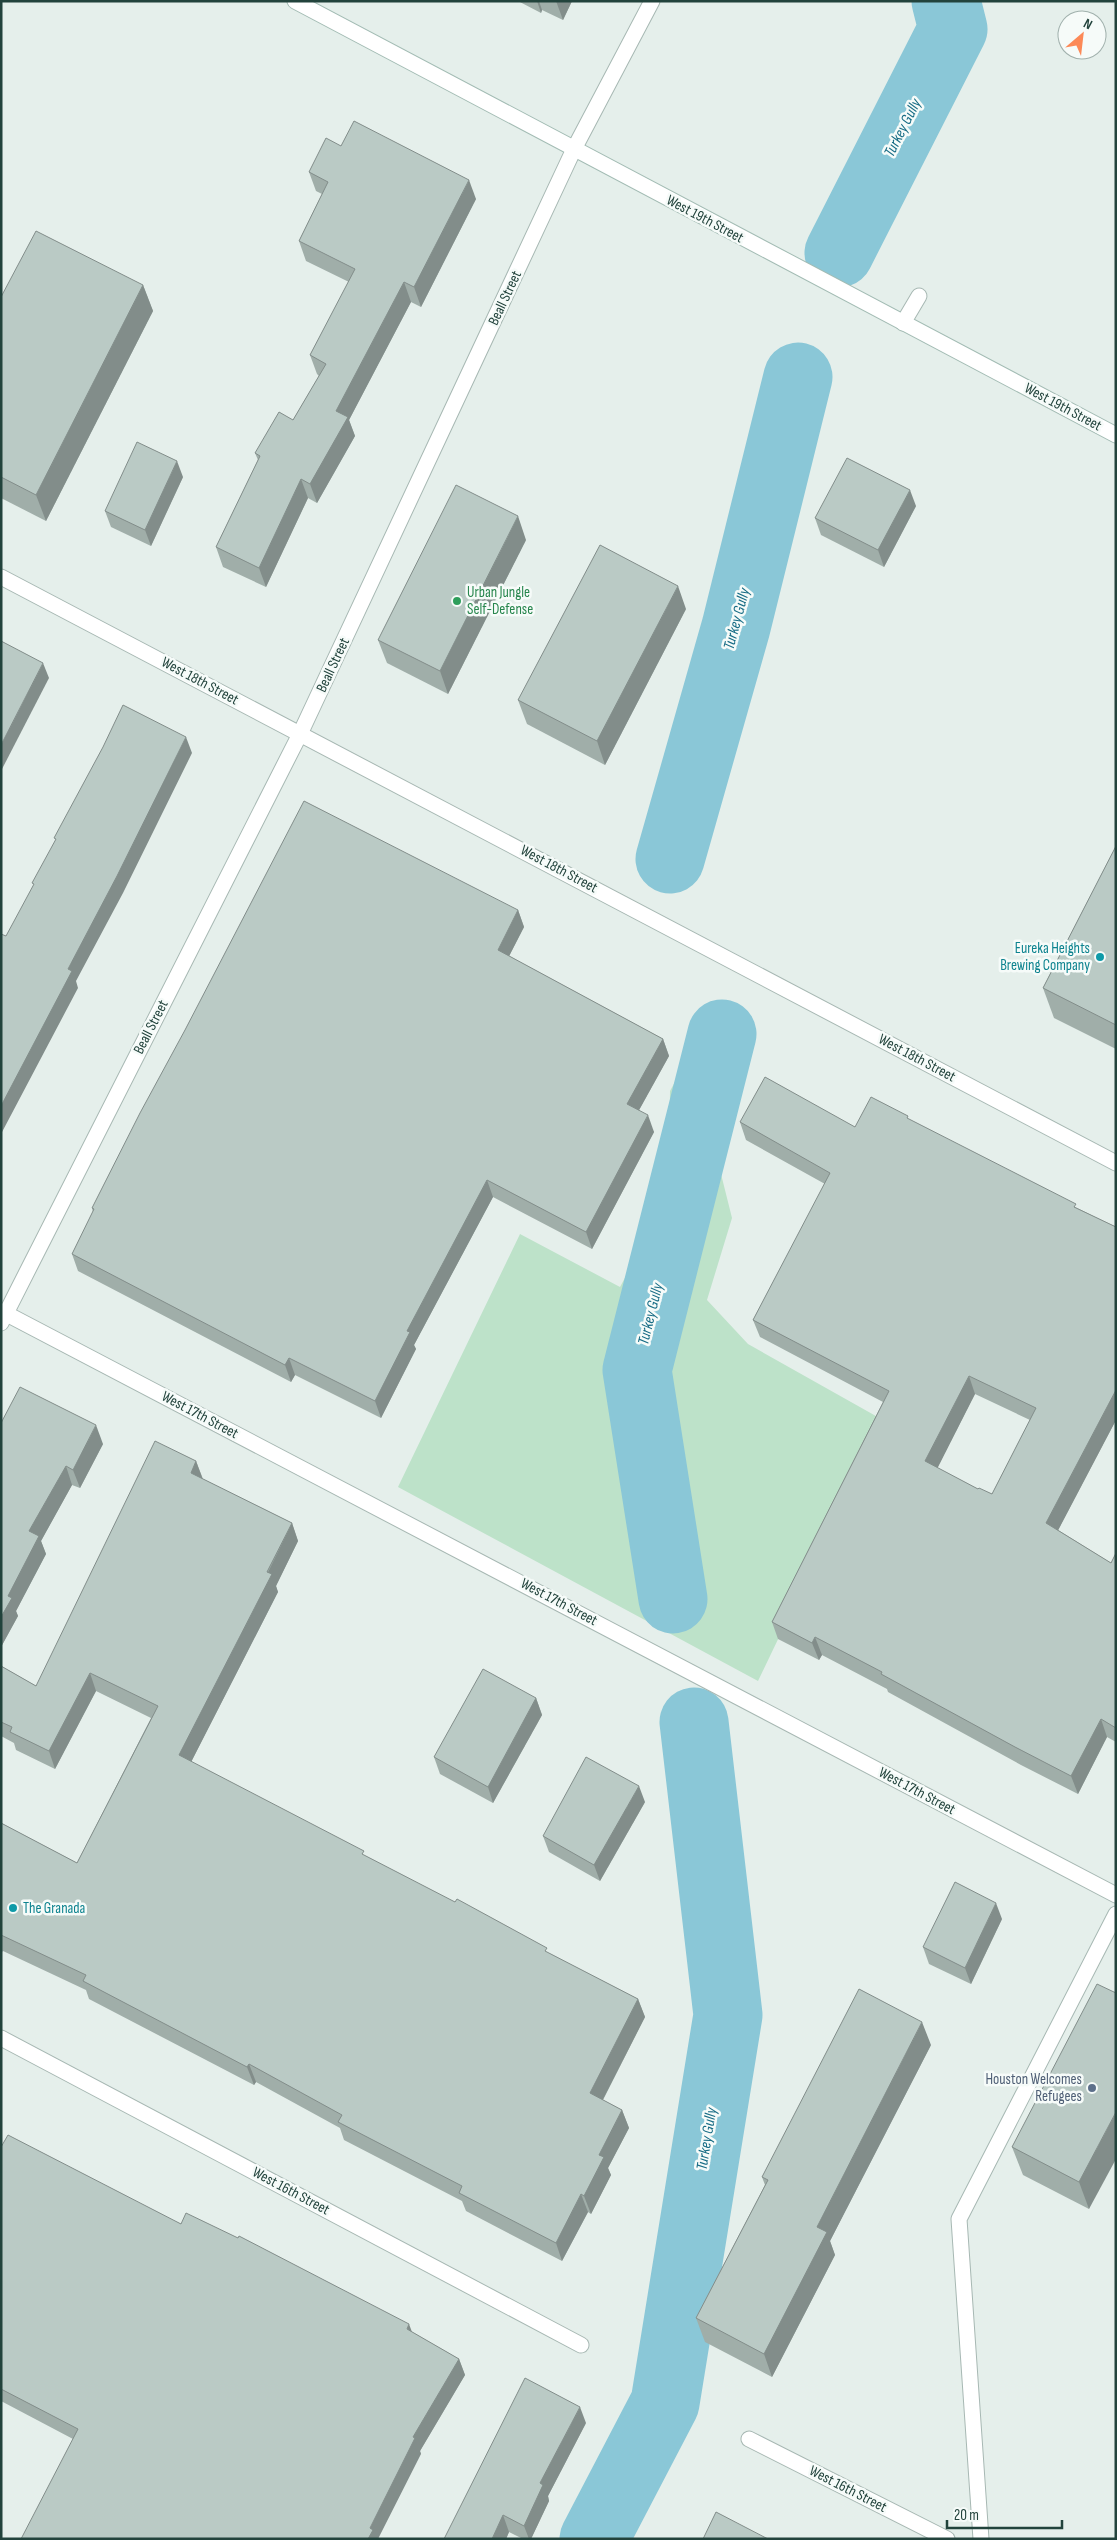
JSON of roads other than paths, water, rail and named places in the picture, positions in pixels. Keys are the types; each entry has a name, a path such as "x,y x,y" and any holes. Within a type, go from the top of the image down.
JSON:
{"street":[{"name":"West 19th Street","path":"295,1 1116,435"},
{"name":"Beall Street","path":"3,1315 300,734 574,149 652,1"},
{"path":"903,323 919,296"},
{"name":"West 18th Street","path":"1,576 1116,1163"},
{"name":"West 17th Street","path":"3,1315 1116,1894"},
{"path":"982,2539 959,2219 1116,1914"},
{"name":"West 16th Street","path":"1,2038 581,2345"},
{"name":"West 16th Street","path":"749,2439 947,2539"}],"waterway":[{"name":"Turkey Gully","path":"839,253 953,29 946,1"},
{"name":"Turkey Gully","path":"670,859 736,627 798,377"},
{"name":"Turkey Gully","path":"673,1599 637,1370 722,1034"},
{"name":"Turkey Gully","path":"594,2539 665,2403 728,2015 694,1722"}],"place":[{"name":"Urban Jungle Self-Defense","path":"457,601"},
{"name":"Eureka Heights Brewing Company","path":"1100,957"},
{"name":"The Granada","path":"13,1908"},
{"name":"Houston Welcomes Refugees","path":"1092,2088"}]}
